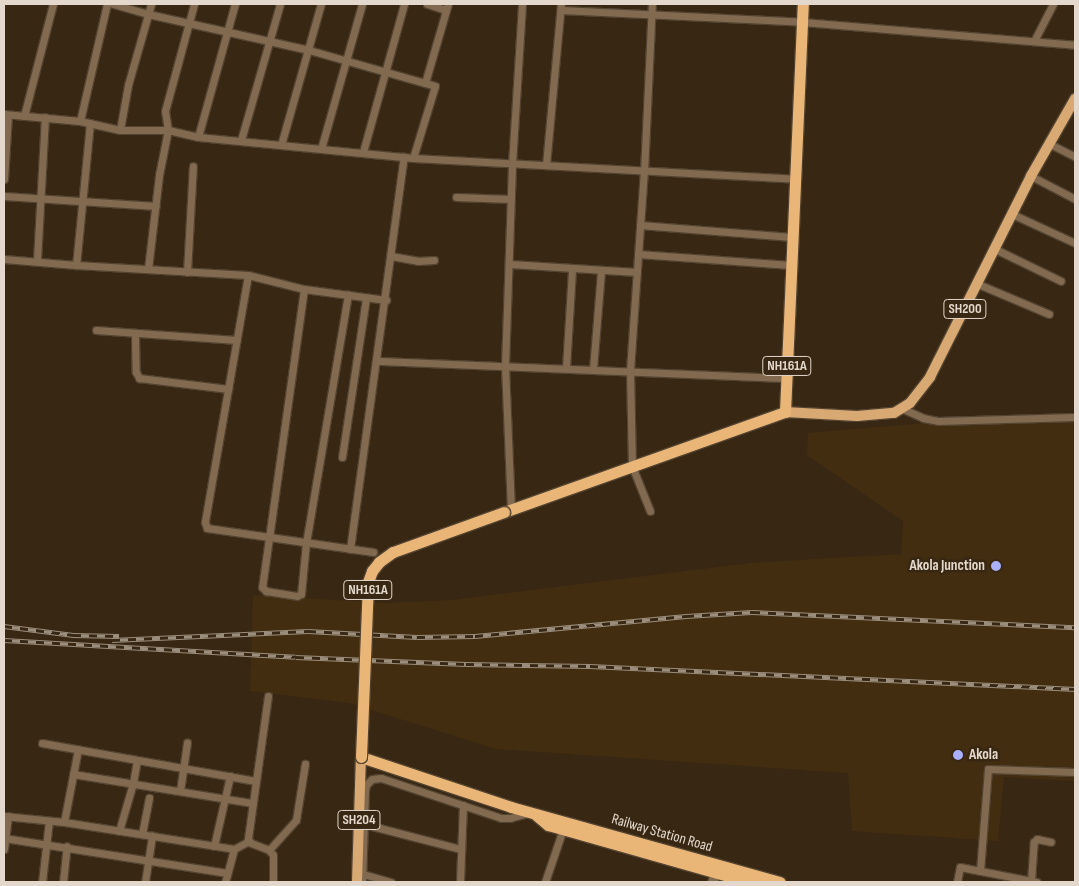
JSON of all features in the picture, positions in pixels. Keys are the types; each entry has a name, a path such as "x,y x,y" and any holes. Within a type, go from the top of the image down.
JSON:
{"highway":[{"name":"NH161A","path":"361,757 368,582 372,571 379,562 393,552 785,412 804,4"},
{"name":"Railway Station Road","path":"361,757 511,808 532,814 550,816 715,874 780,882"},
{"name":"Railway Station Road","path":"532,814 548,825 715,874 750,882"}],"main road":[{"name":"SH200","path":"785,412 857,416 894,413 910,403 930,377 1031,176 1072,112 1075,99"},
{"name":"SH204","path":"360,878 361,757"}],"street":[{"path":"24,116 53,4"},
{"path":"80,121 107,4"},
{"path":"113,4 148,14 309,50 435,86 413,158"},
{"path":"120,130 128,85 151,4"},
{"path":"148,269 168,130 165,111 194,4"},
{"path":"198,137 235,4"},
{"path":"241,140 280,4"},
{"path":"281,145 321,4"},
{"path":"321,149 362,4"},
{"path":"363,152 404,4"},
{"path":"425,83 447,7 426,4"},
{"path":"508,511 505,366 512,164 522,4"},
{"path":"650,511 632,466 630,370 644,172 652,4"},
{"path":"1034,41 1053,4"},
{"path":"546,165 561,7 803,22 1075,45"},
{"path":"4,180 6,115 80,121 120,130 168,130 198,137 413,158 796,179"},
{"path":"37,260 42,199 45,117"},
{"path":"76,265 90,123"},
{"path":"1050,144 1075,157"},
{"path":"350,549 378,362 404,157"},
{"path":"187,272 193,166"},
{"path":"1031,176 1075,199"},
{"path":"4,196 156,206"},
{"path":"456,197 511,199"},
{"path":"1012,214 1075,243"},
{"path":"640,225 792,237"},
{"path":"995,249 1061,281"},
{"path":"638,254 791,265"},
{"path":"391,256 434,260"},
{"path":"4,259 248,275 304,289 386,300"},
{"path":"510,264 637,272"},
{"path":"566,368 572,269"},
{"path":"593,369 601,271"},
{"path":"248,275 205,526 210,530 373,552"},
{"path":"978,284 1049,314"},
{"path":"304,289 268,538 263,588 297,596 301,594 306,543 348,296"},
{"path":"342,457 366,298"},
{"path":"96,330 237,340"},
{"path":"135,333 136,372 139,378 228,389"},
{"path":"378,362 630,370 786,378"},
{"path":"901,408 923,418 938,420 1075,417"},
{"path":"249,841 268,696"},
{"path":"42,743 256,781"},
{"path":"180,791 187,743"},
{"path":"64,822 78,749"},
{"path":"118,831 133,783 137,760"},
{"path":"269,850 296,820 305,764"},
{"path":"980,871 988,769 1075,772"},
{"path":"73,774 253,803"},
{"path":"214,846 230,776"},
{"path":"362,882 360,878 366,785 377,778 505,818 532,814"},
{"path":"142,834 149,798"},
{"path":"460,882 463,805"},
{"path":"4,849 6,816 64,822 234,849 249,841"},
{"path":"42,882 48,821"},
{"path":"364,824 461,848"},
{"path":"545,882 563,829"},
{"path":"145,882 152,836"},
{"path":"4,838 67,846 227,873"},
{"path":"957,882 960,867 1034,882 1034,842 1037,839 1051,842"},
{"path":"249,841 269,850 274,857 273,882"},
{"path":"63,882 67,846"},
{"path":"225,882 234,849"},
{"path":"360,878 391,882"}],"shaded area":[{"path":"1075,420 1075,781 1004,777 998,841 852,831 848,773 496,749 349,703 250,691 253,595 385,603 452,600 751,563 901,554 903,521 807,455 808,433 925,423"}],"railway":[{"path":"112,640 308,631 417,637 475,636 686,616 752,612 1075,627"},
{"path":"4,626 73,635 119,636"},
{"path":"4,640 296,657 466,664 590,666 1075,689"}],"place":[{"name":"Akola Junction","path":"996,566"},
{"name":"Akola","path":"958,755"}]}
